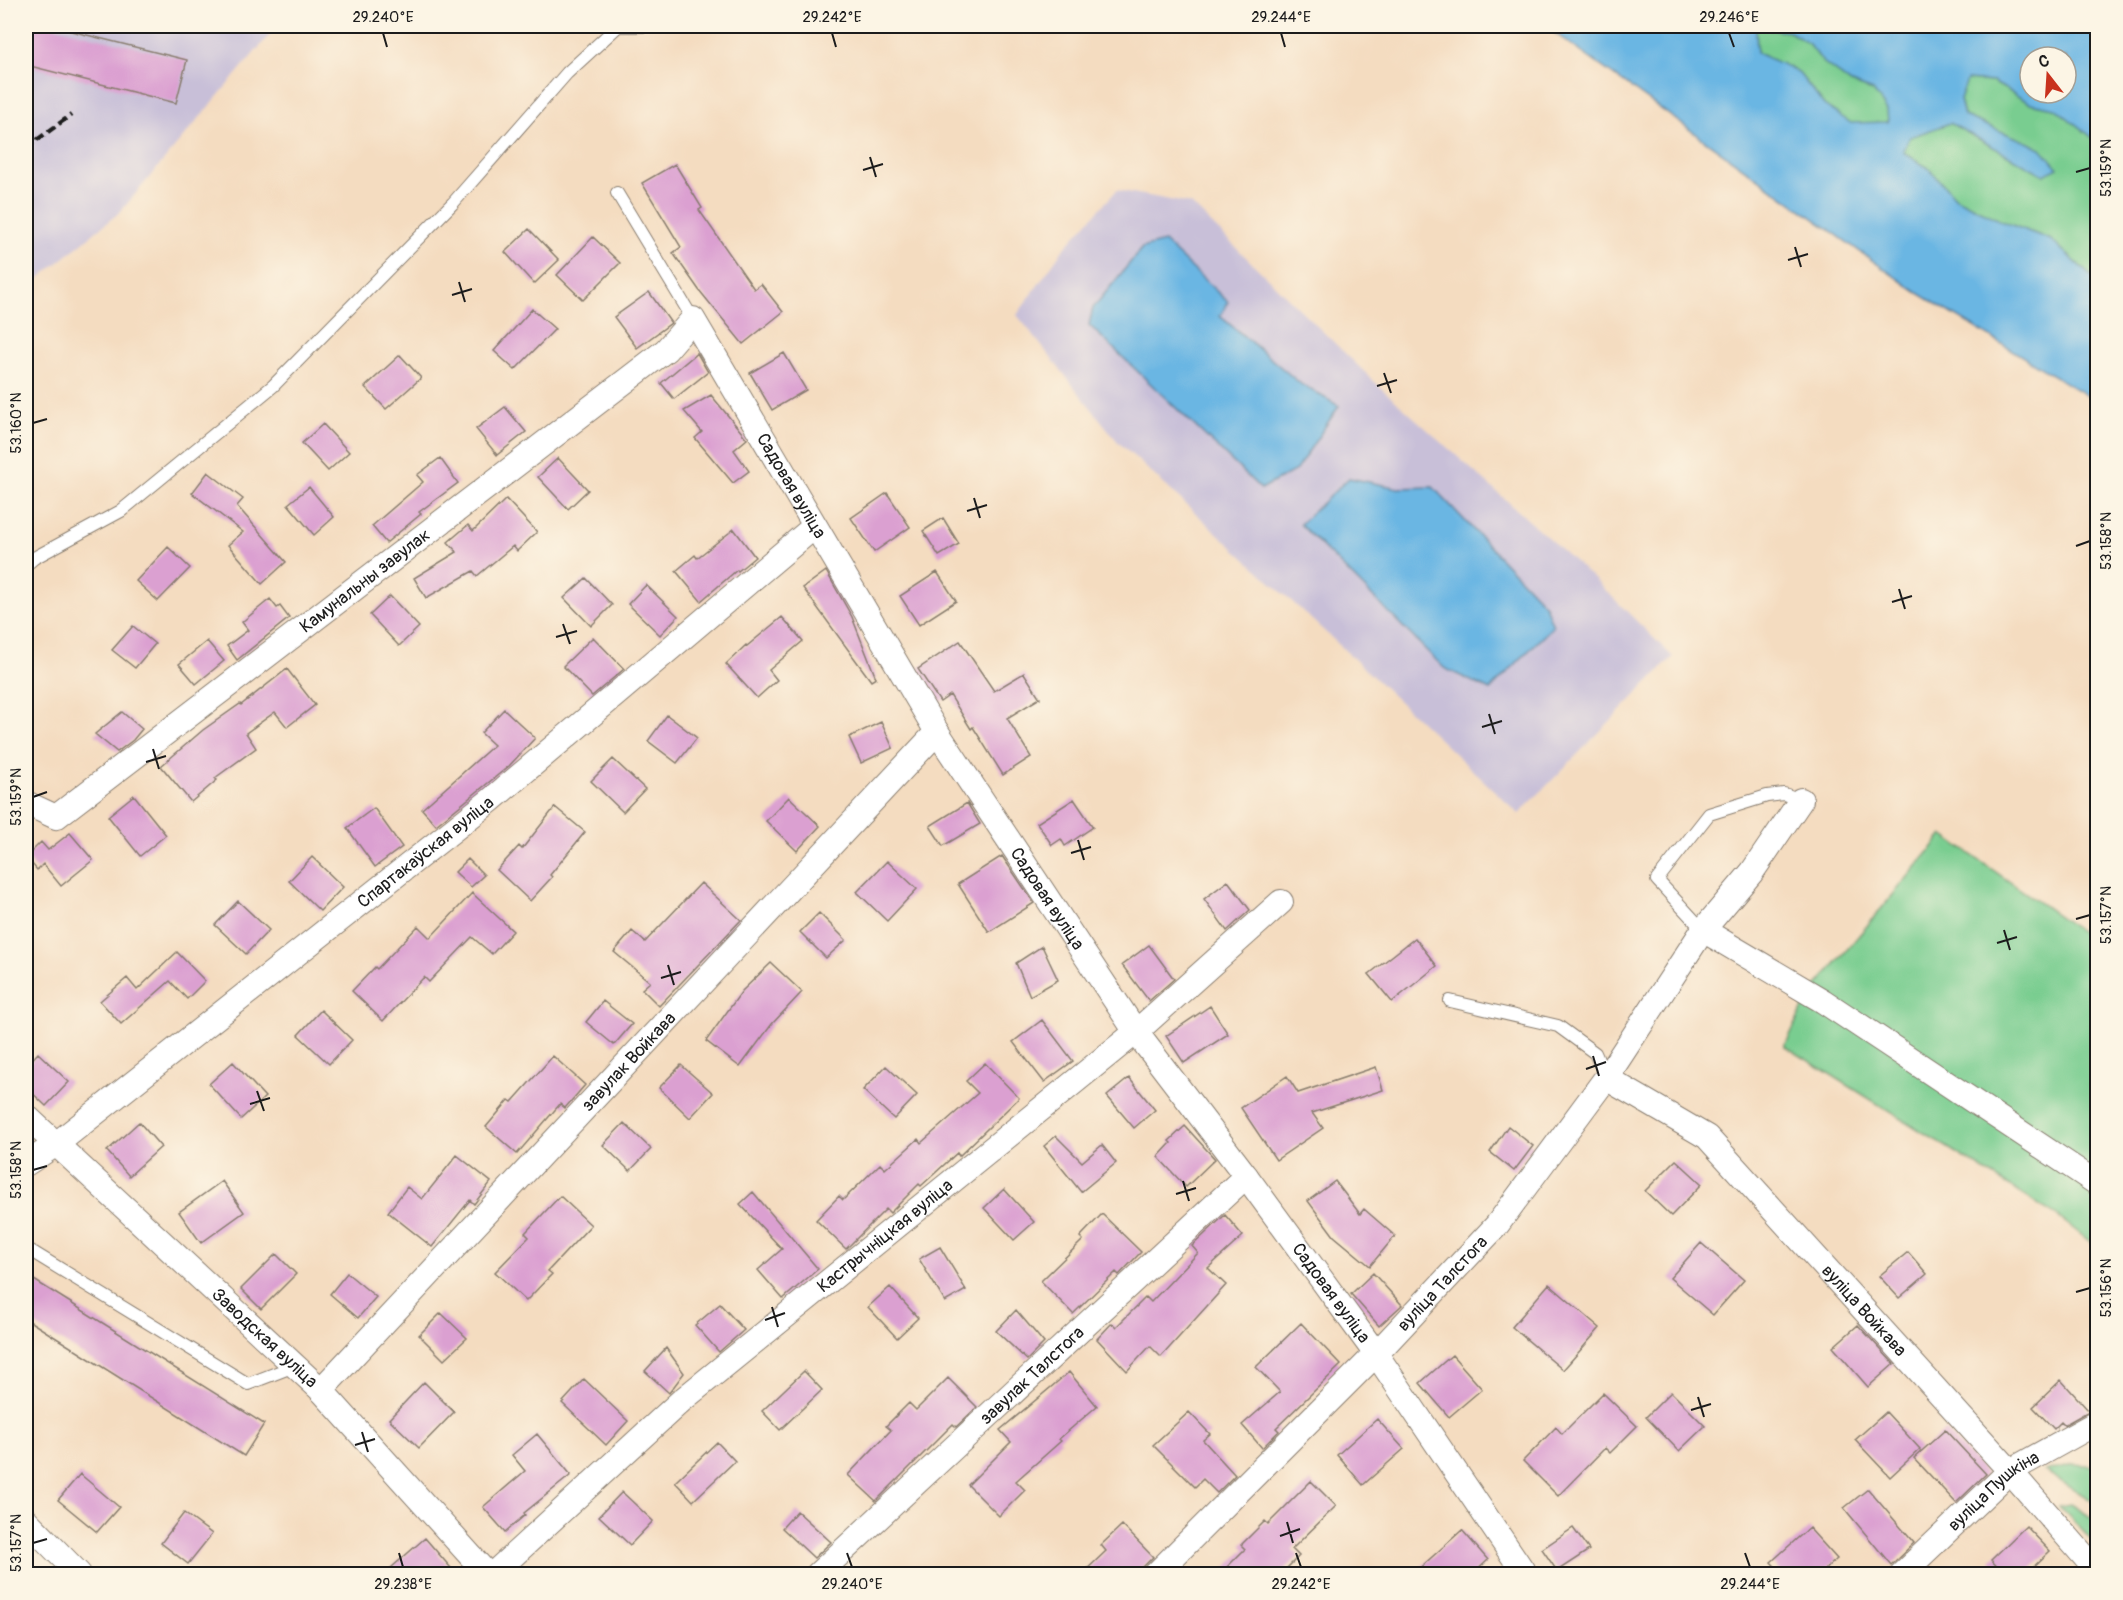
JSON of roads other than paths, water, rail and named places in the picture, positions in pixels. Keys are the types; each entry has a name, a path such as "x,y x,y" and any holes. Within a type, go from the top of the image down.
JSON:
{"street":[{"name":"Садовая вуліца","path":"693,319 937,732 1136,1032 1246,1176 1376,1354 1525,1575"},
{"name":"Камунальны завулак","path":"26,803 56,817 666,350 693,319"},
{"name":"Спартакаўская вуліца","path":"26,1164 55,1145 491,800 815,526"},
{"name":"завулак Войкава","path":"321,1390 937,732"},
{"name":"вуліца Талстога","path":"1156,1575 1376,1354 1497,1225 1606,1078 1704,930 1752,872 1801,800"},
{"name":"Кастрычніцкая вуліца","path":"493,1575 681,1401 1136,1032 1281,902"},
{"path":"1704,930 1823,1001 2097,1184"},
{"name":"вуліца Войкава","path":"1606,1078 1707,1137 2010,1471 2097,1572"},
{"name":"Заводская вуліца","path":"26,1116 297,1365 487,1575"},
{"name":"завулак Талстога","path":"818,1575 1246,1176"},
{"name":"вуліца Пушкіна","path":"1902,1575 2010,1471 2097,1422"},
{"path":"26,1520 79,1575"}],"lane":[{"path":"26,565 34,558 121,511 273,386 453,203 567,73 618,26 646,26"},
{"name":"Садовая вуліца","path":"617,193 693,319"},
{"path":"1704,930 1657,880 1709,814 1767,796 1784,794 1801,800"},
{"path":"1450,1001 1558,1026 1594,1053 1606,1078"},
{"path":"31,1251 248,1384 297,1365"}],"water":[{"path":"1545,26 2097,26 2097,141 2055,108 2040,105 2078,105 2078,45 2018,45 2018,96 1993,82 1967,80 1960,100 1964,116 2041,148 2058,168 2044,175 1950,123 1910,137 1903,152 1928,168 1956,198 1999,220 2051,240 2090,275 2097,278 2097,402 1915,291","holes":["1756,28 1790,32 1809,44 1823,62 1851,83 1873,91 1887,110 1888,122 1851,123 1824,105 1797,71 1757,53"]},
{"path":"1164,242 1228,302 1220,316 1302,385 1339,406 1296,470 1261,489 1089,325 1093,308 1142,248"},
{"path":"1349,478 1398,488 1433,487 1545,605 1553,626 1490,690 1444,668 1300,524"}],"railway":[{"path":"26,148 71,115"}]}
